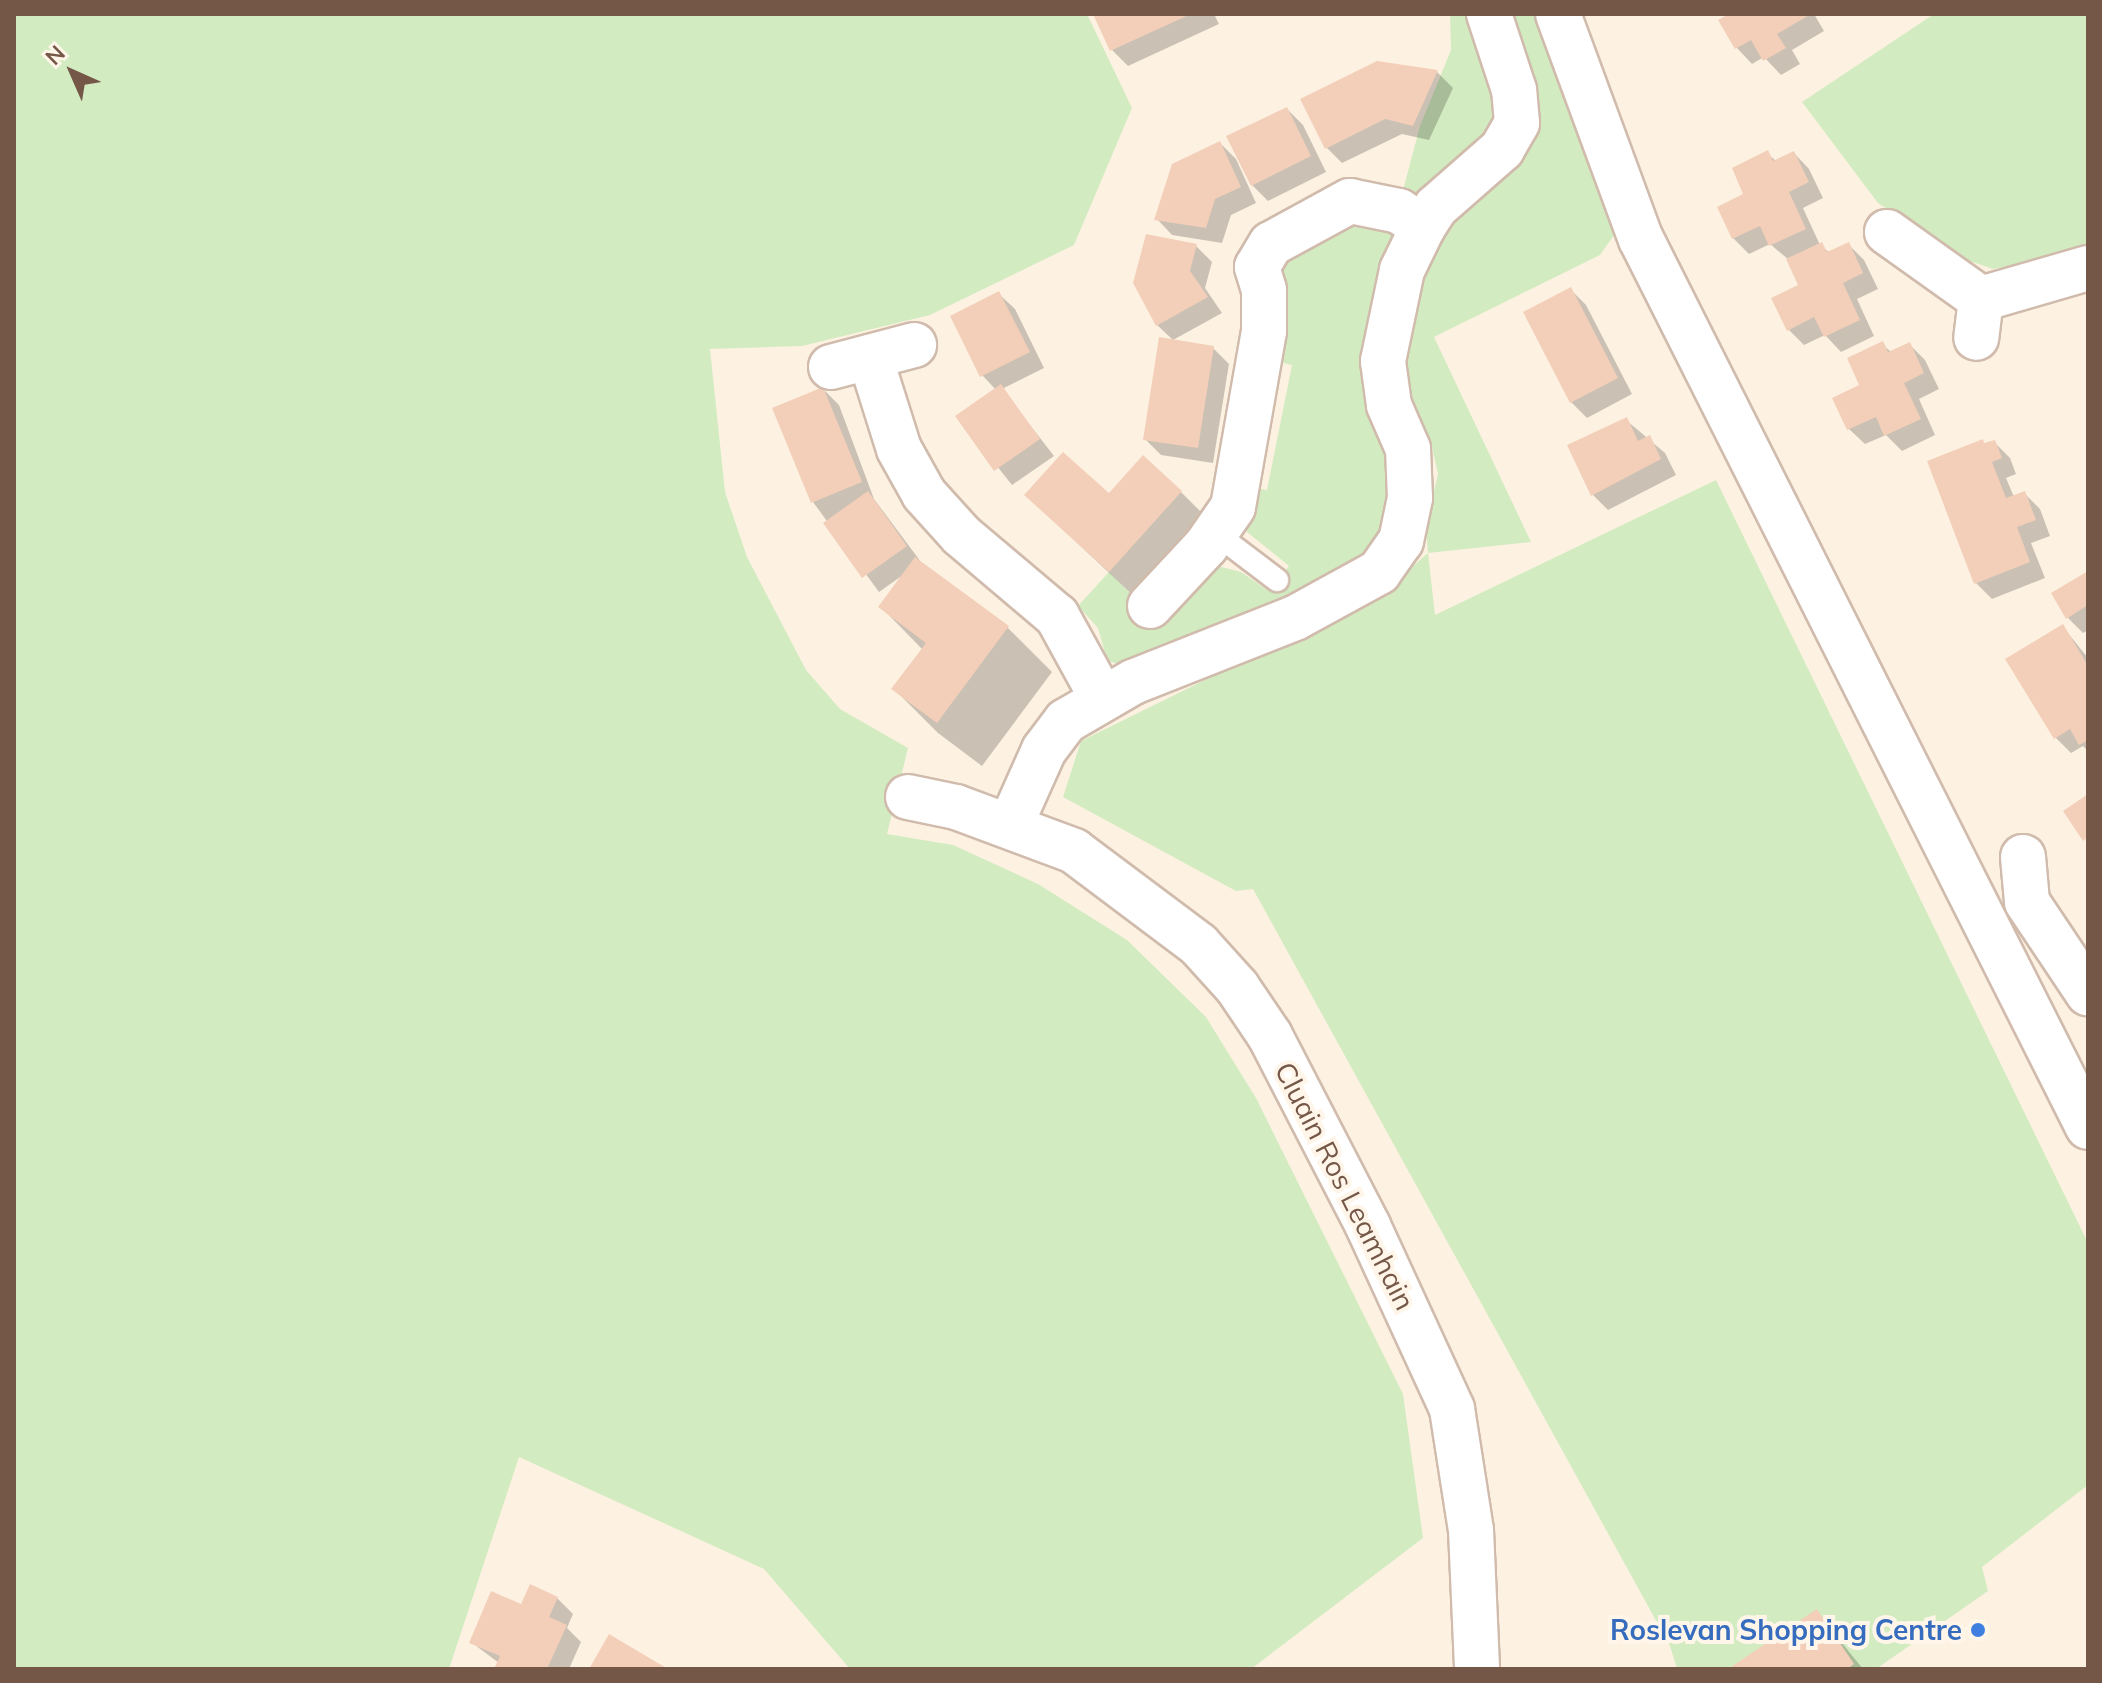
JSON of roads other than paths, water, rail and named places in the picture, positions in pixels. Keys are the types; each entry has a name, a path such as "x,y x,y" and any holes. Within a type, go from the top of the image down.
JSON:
{"street":[{"path":"1010,826 1044,750 1066,721 1102,698 1295,618 1379,572 1401,541 1410,498 1408,449 1389,405 1383,361 1402,270 1423,227 1436,207 1502,149 1517,123 1514,90 1489,14"},
{"path":"1558,14 1641,239 2088,1127"},
{"path":"1150,606 1215,533 1233,507 1264,331 1264,290 1257,267 1271,244 1350,201 1399,211 1423,227"},
{"path":"1887,232 1979,318 2088,268"},
{"path":"914,345 851,362 924,494 961,535 1057,616 1102,698"},
{"name":"Cluain Ros Leamhain","path":"908,797 1010,826 1074,851 1145,901 1199,945 1270,1036 1368,1226 1452,1409 1471,1530 1477,1669"},
{"path":"2023,857 2027,902 2088,993"}],"lane":[{"path":"1215,533 1277,580"}],"place":[{"name":"Roslevan Shopping Centre","path":"1978,1630"}]}
